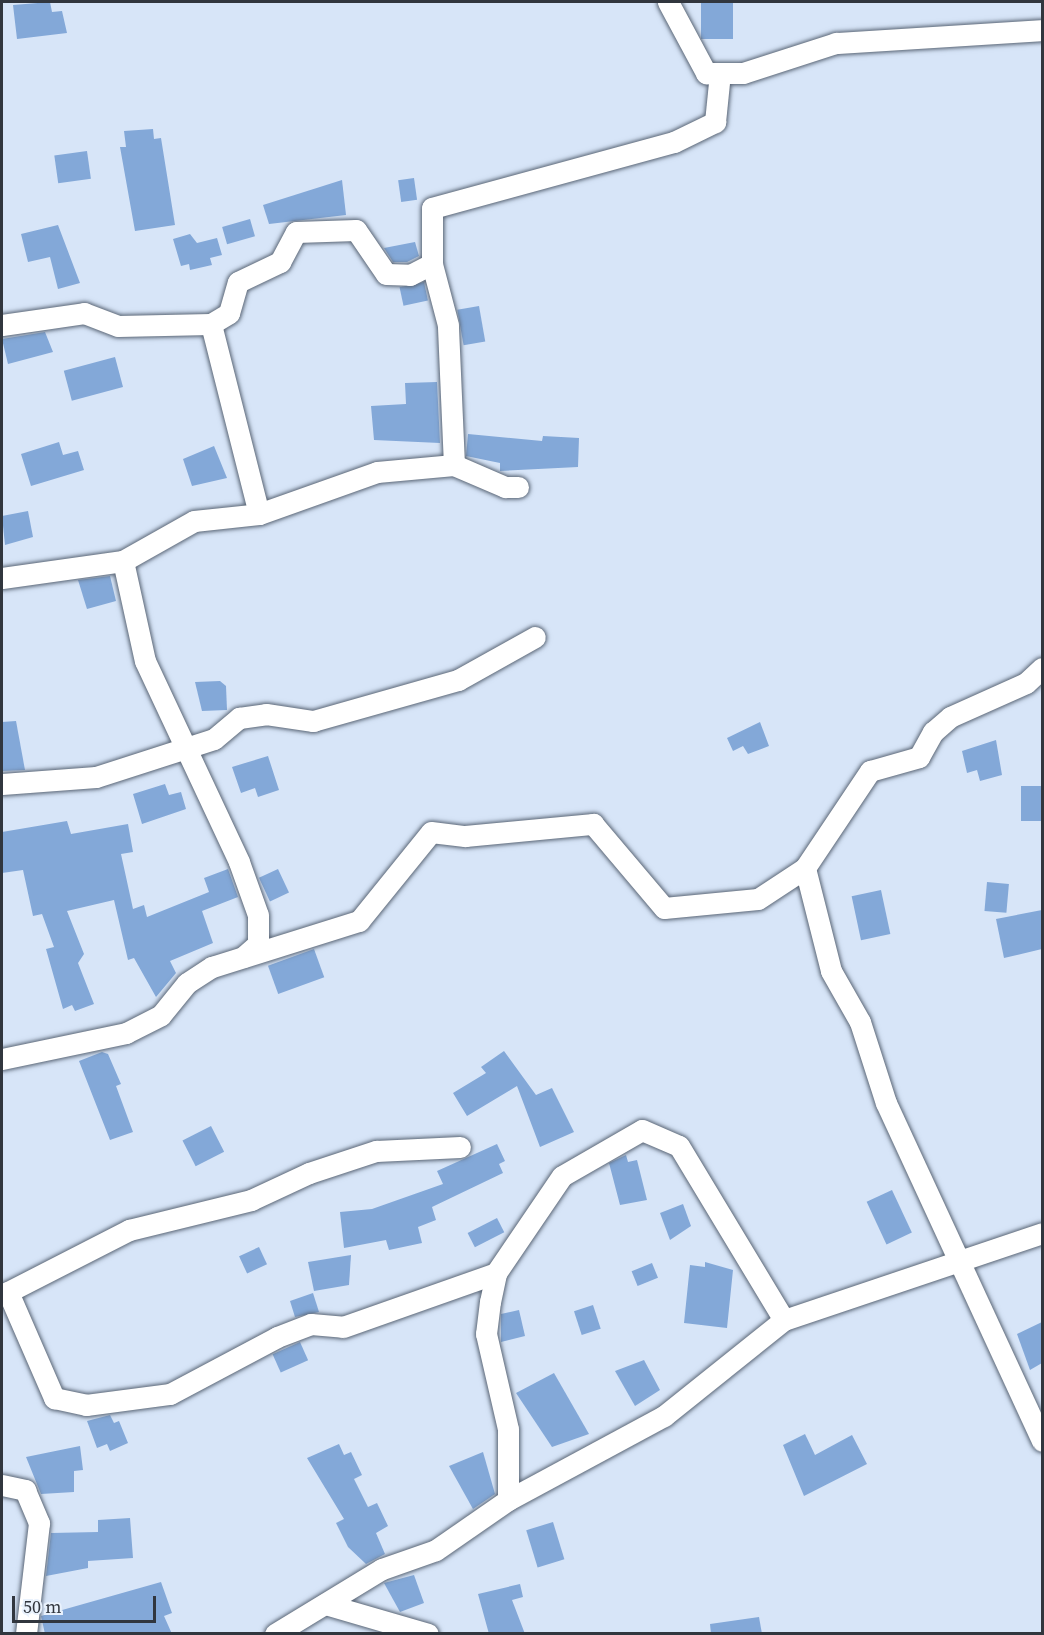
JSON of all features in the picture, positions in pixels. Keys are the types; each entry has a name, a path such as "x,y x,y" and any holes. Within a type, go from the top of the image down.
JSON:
{"street":[{"path":"668,2 706,73 742,73 836,43 1042,30"},
{"path":"454,465 448,325 432,264 432,208 674,142 715,122 720,73"},
{"path":"2,325 84,312 118,326 212,324 229,314 244,275 280,262 296,232 356,230 386,274 410,275 432,264"},
{"path":"212,324 259,514"},
{"path":"2,578 123,561 194,521 259,514 377,472 454,465 505,487 518,487"},
{"path":"123,561 145,661 187,749 258,915 258,944 242,958"},
{"path":"2,784 96,777 214,739 239,718 266,714 312,721 458,680 535,637"},
{"path":"2,1059 126,1033 161,1015 187,983 242,958 359,921 431,832 465,836 592,824 664,908 758,899 805,868 870,771 919,757 933,732 950,717 1026,683 1042,668"},
{"path":"805,868 831,971 860,1022 886,1104 1042,1440"},
{"path":"508,1500 508,1429 486,1334 496,1273 562,1176 642,1130 679,1146 784,1320"},
{"path":"460,1147 376,1151 309,1173 252,1200 129,1230 5,1293 54,1398 86,1406 170,1394 277,1336 311,1324 343,1327 496,1273"},
{"path":"275,1634 382,1569 436,1550 508,1500 664,1416 784,1320 1042,1233"},
{"path":"2,1485 25,1490 39,1523 26,1634"},
{"path":"325,1604 428,1634"}],"building":[{"path":"50,2 52,12 62,11 67,33 17,39 13,5"},
{"path":"701,2 733,2 733,39 701,39"},
{"path":"153,129 154,139 161,138 175,225 135,231 120,147 126,147 124,131"},
{"path":"87,151 91,179 58,183 54,156"},
{"path":"414,178 417,200 401,202 398,180"},
{"path":"342,180 346,215 269,224 263,205"},
{"path":"250,219 255,236 227,244 222,227"},
{"path":"58,225 80,283 58,289 50,257 28,262 21,234"},
{"path":"190,234 197,243 217,238 222,255 210,258 212,265 190,270 189,264 181,266 173,239"},
{"path":"415,242 419,256 407,262 393,262 384,248"},
{"path":"424,282 428,301 403,306 400,287"},
{"path":"479,306 485,341 464,345 457,310"},
{"path":"45,332 53,352 8,364 2,339"},
{"path":"115,357 123,387 72,401 64,371"},
{"path":"437,382 440,443 374,440 371,406 406,404 405,383"},
{"path":"468,434 542,441 543,436 579,438 578,467 500,471 500,463 466,456"},
{"path":"59,442 63,455 78,451 84,470 31,486 21,454"},
{"path":"214,446 227,478 192,486 183,459"},
{"path":"28,511 33,537 5,545 2,516"},
{"path":"110,576 116,601 87,609 78,580"},
{"path":"220,681 226,686 227,710 202,711 195,682"},
{"path":"16,721 25,770 2,771 2,722"},
{"path":"760,722 769,746 748,754 743,746 733,751 727,738"},
{"path":"996,740 1002,775 980,781 977,770 967,773 962,751"},
{"path":"268,756 279,790 258,797 255,788 241,793 232,767"},
{"path":"165,784 169,795 181,792 186,809 142,824 133,794"},
{"path":"1021,786 1042,786 1042,821 1021,821"},
{"path":"67,821 71,834 128,824 133,852 121,854 133,909 144,905 147,917 209,892 204,878 228,869 238,897 202,911 213,943 170,961 176,973 156,997 134,958 128,960 114,900 67,911 84,954 78,963 94,1004 75,1011 72,1005 63,1009 46,949 54,947 42,914 33,916 23,870 2,873 2,832"},
{"path":"278,869 289,893 270,901 259,878"},
{"path":"987,882 1009,884 1006,913 984,911"},
{"path":"881,890 890,934 861,940 852,896"},
{"path":"1042,910 1042,949 1004,958 996,919"},
{"path":"314,949 324,977 278,994 268,966"},
{"path":"504,1051 536,1095 552,1088 574,1132 540,1147 517,1086 467,1116 453,1093 486,1073 481,1067"},
{"path":"102,1052 108,1054 121,1084 116,1086 133,1132 110,1140 79,1061"},
{"path":"211,1126 224,1152 196,1166 182,1141"},
{"path":"497,1144 505,1161 499,1164 503,1173 432,1207 436,1220 418,1227 422,1243 389,1250 386,1240 344,1248 340,1212 372,1209 443,1184 437,1171"},
{"path":"626,1155 628,1162 637,1160 647,1200 620,1205 609,1163"},
{"path":"892,1190 912,1233 886,1244 867,1202"},
{"path":"683,1204 691,1226 670,1240 660,1213"},
{"path":"497,1218 504,1232 475,1247 468,1233"},
{"path":"259,1247 267,1264 247,1274 239,1256"},
{"path":"351,1255 349,1285 314,1291 308,1262"},
{"path":"705,1262 733,1270 727,1328 684,1323 690,1265 705,1267"},
{"path":"652,1263 658,1278 638,1286 632,1271"},
{"path":"313,1293 319,1312 295,1317 290,1301"},
{"path":"593,1305 601,1329 582,1335 574,1311"},
{"path":"519,1310 525,1336 501,1342 501,1314"},
{"path":"1042,1322 1042,1363 1030,1370 1017,1334"},
{"path":"300,1342 308,1360 281,1372 273,1354"},
{"path":"644,1360 660,1390 635,1406 615,1371"},
{"path":"554,1373 589,1434 552,1447 516,1393"},
{"path":"110,1415 114,1423 119,1421 128,1443 110,1451 107,1444 97,1448 87,1421"},
{"path":"805,1434 815,1455 852,1435 867,1464 804,1496 783,1445"},
{"path":"339,1444 344,1455 351,1452 362,1475 354,1479 368,1507 377,1503 388,1526 376,1533 385,1554 366,1564 348,1547 336,1523 344,1519 307,1458"},
{"path":"80,1446 83,1470 74,1471 74,1492 41,1494 26,1457"},
{"path":"483,1452 495,1494 473,1509 449,1466"},
{"path":"130,1518 133,1558 88,1561 88,1568 46,1576 51,1533 98,1532 98,1520"},
{"path":"553,1522 564,1559 538,1567 526,1530"},
{"path":"414,1575 424,1603 400,1612 384,1583"},
{"path":"161,1582 172,1613 164,1616 172,1634 45,1634 41,1616"},
{"path":"520,1584 523,1597 512,1600 525,1634 489,1634 478,1594"},
{"path":"759,1617 762,1634 711,1634 710,1624"}]}
